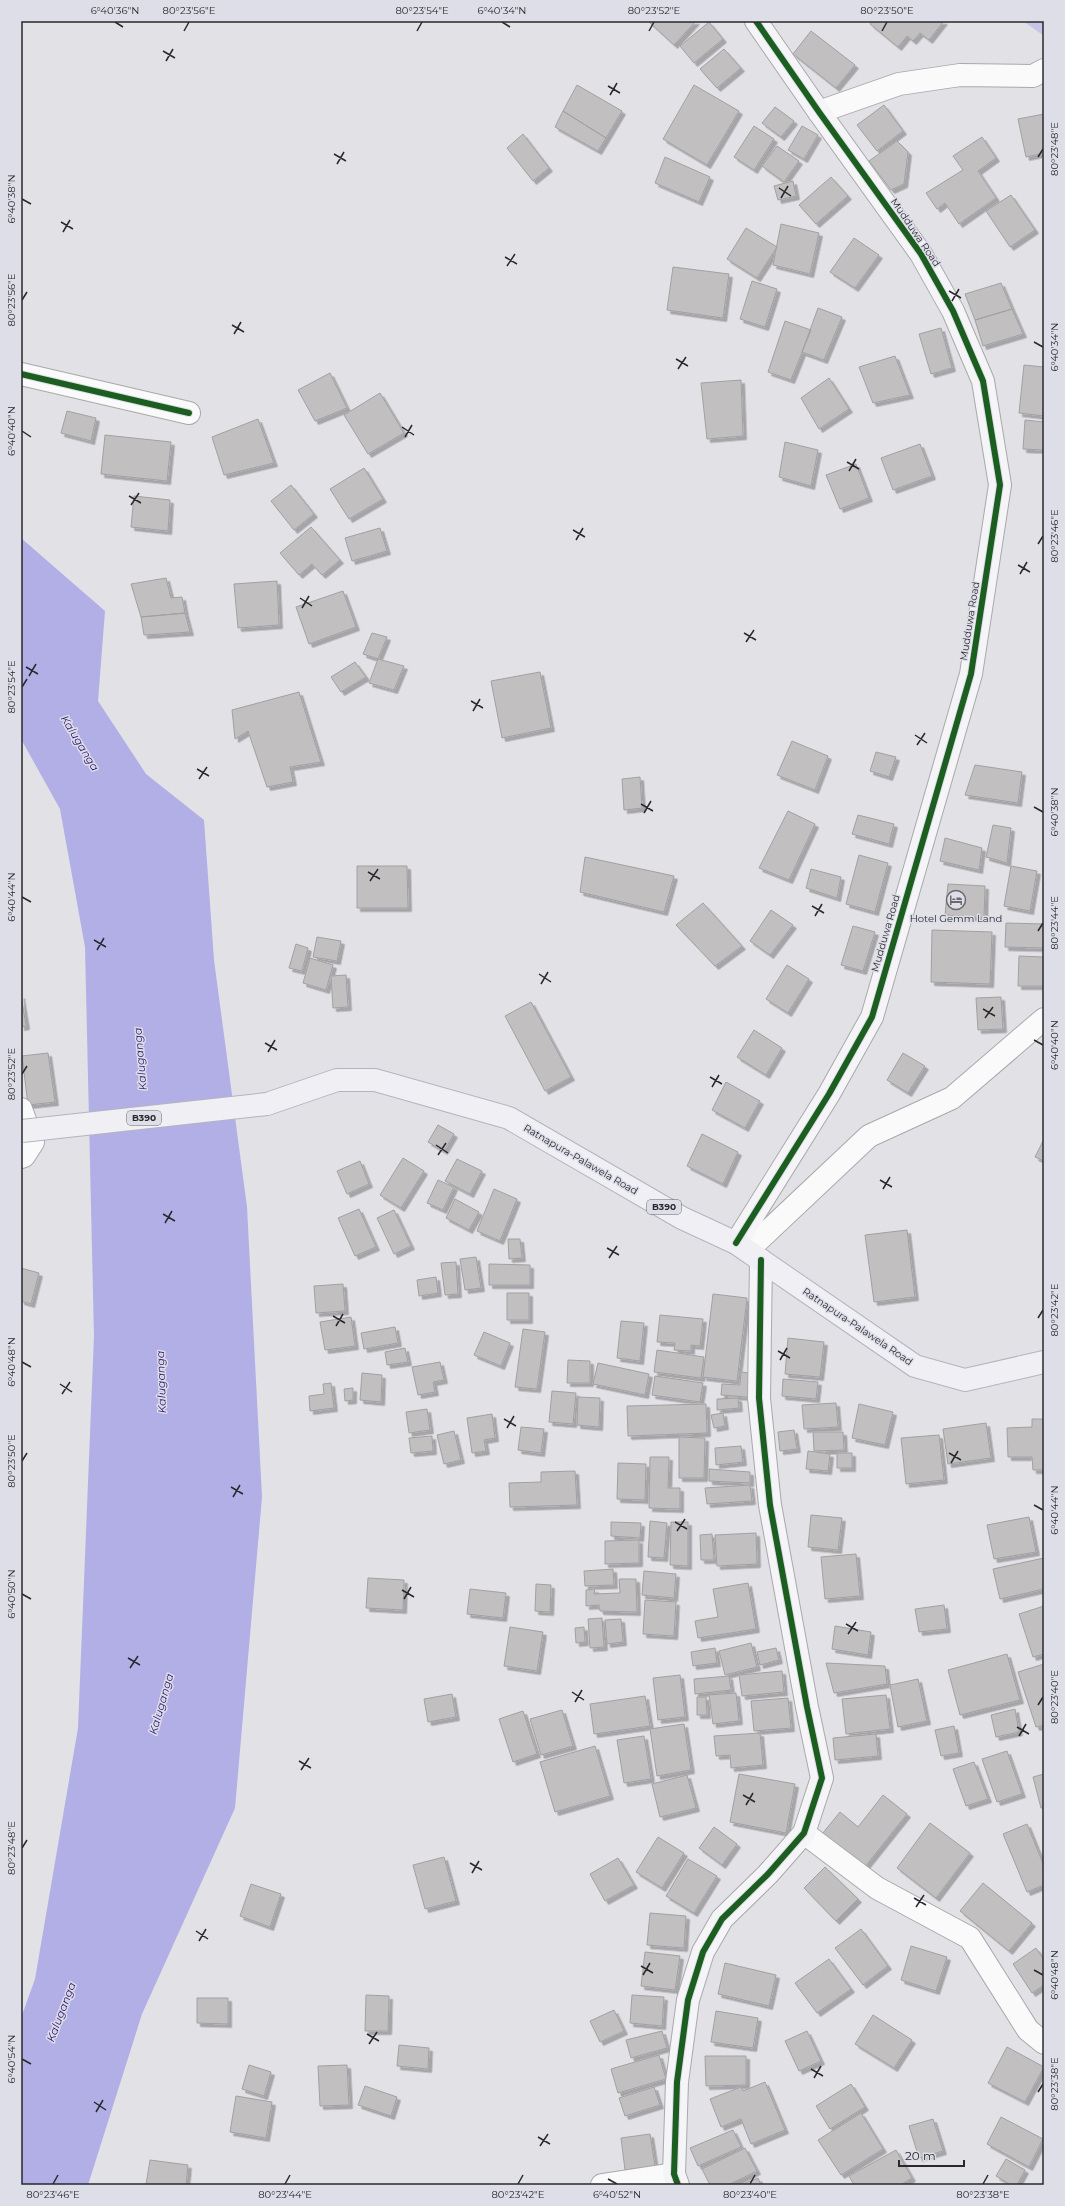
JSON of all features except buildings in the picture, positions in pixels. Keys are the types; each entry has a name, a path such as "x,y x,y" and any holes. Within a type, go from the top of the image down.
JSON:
{"main road":[{"name":"Ratnapura-Palawela Road","path":"21,1131 267,1104 337,1080 375,1080 509,1118 682,1218 748,1251 915,1366 964,1380 1044,1362"}],"street":[{"name":"Mudduwa Road","path":"748,1251 829,1094 872,1017 971,674 1000,485 983,381 953,311 921,254 756,21"},
{"path":"819,112 899,84 960,75 1032,76 1044,70"},
{"path":"21,374 189,414"},
{"path":"602,2185 676,2179 678,2082 687,2007 703,1952 722,1919 768,1874 804,1833 822,1778 807,1707 770,1505 759,1398 748,1251 869,1136 952,1098 1044,1019"},
{"path":"21,1109 33,1142 24,1156 21,1157"},
{"path":"804,1833 877,1888 970,1938 1028,2030 1044,2043"}],"shaded area":[{"path":"1023,21 1044,21 1044,36"}],"water":[{"name":"Kaluganga","path":"21,538 105,611 98,701 146,774 204,820 214,960 247,1207 262,1497 235,1808 142,2014 88,2185 21,2185 21,2018 35,1979 78,1728 94,1336 85,947 60,809 21,739"}],"cycle path":[{"path":"736,1243 829,1094 872,1017 971,674 1000,485 983,381 953,311 921,254 756,21"},
{"path":"21,374 189,413"},
{"path":"678,2185 674,2174 677,2082 688,2000 703,1952 722,1919 768,1874 804,1833 822,1778 807,1707 770,1505 759,1398 761,1260"}],"place":[{"name":"Hotel Gemm Land","path":"956,900"}]}
